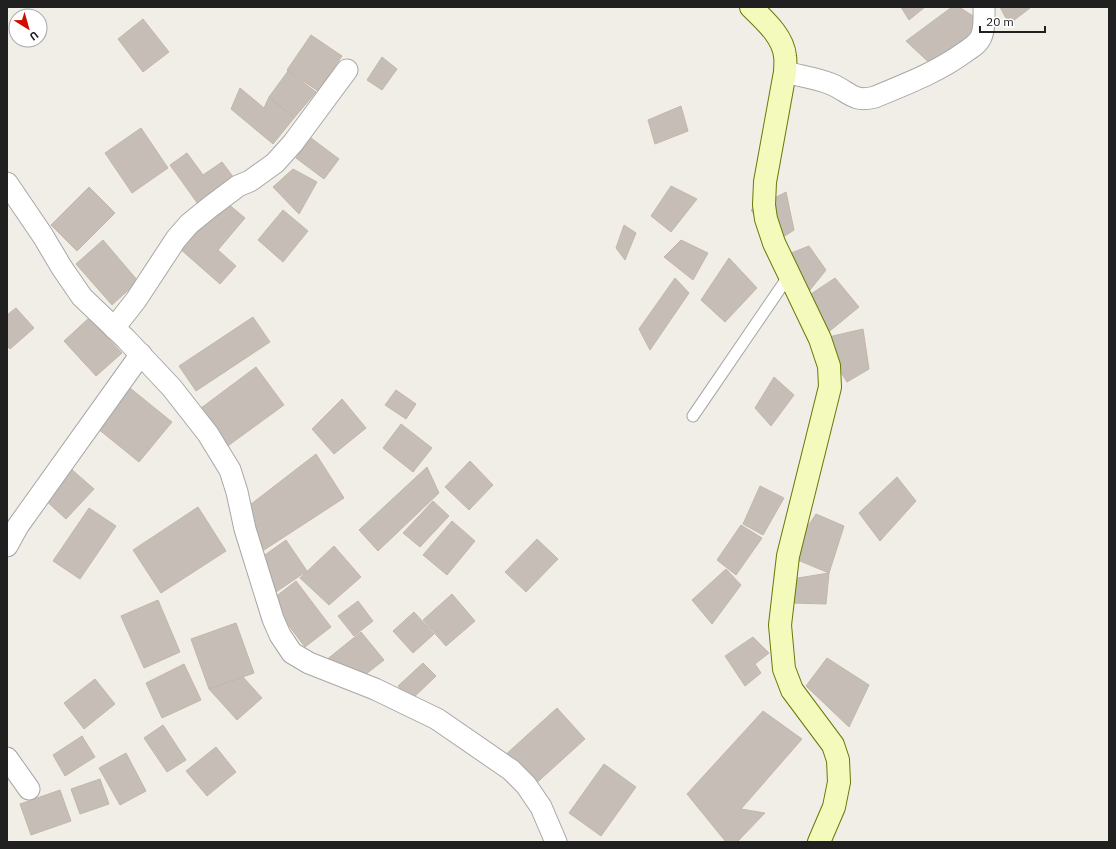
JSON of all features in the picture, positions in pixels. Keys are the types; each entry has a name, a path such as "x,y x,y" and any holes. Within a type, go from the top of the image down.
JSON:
{"street":[{"path":"751,7 769,25 779,39 785,55 785,72 764,182 766,219 774,243 820,339 829,366 830,387 788,556 780,625 784,669 792,690 833,745 838,760 839,782 834,807 819,842"},
{"path":"785,72 831,84 852,97 865,100 875,98 954,61 978,43 982,36 984,7"},
{"path":"114,328 136,300 176,239 189,224 238,186 250,181 275,163 293,143 347,70"},
{"path":"7,183 82,297 172,388 208,434 230,470 237,492 245,529 273,619 280,635 292,653 309,663 375,689 437,719 510,770 526,785 541,807 556,842"},
{"path":"7,546 18,526 140,354"},
{"path":"7,758 29,789"}],"lane":[{"path":"693,416 790,274"}],"building":[{"path":"901,7 925,7 909,20"},
{"path":"952,7 959,7 984,23 937,70 906,41"},
{"path":"1000,7 1030,7 1030,8 1009,24"},
{"path":"143,19 169,52 143,72 118,39"},
{"path":"311,35 342,56 318,91 287,70"},
{"path":"382,57 397,69 382,90 367,80"},
{"path":"288,71 316,92 294,118 269,97"},
{"path":"240,88 264,108 269,97 294,118 273,144 231,109"},
{"path":"681,106 688,131 655,144 648,120"},
{"path":"141,128 168,168 132,193 105,153"},
{"path":"311,138 339,159 324,179 296,158"},
{"path":"187,153 203,175 222,162 234,178 198,204 170,165"},
{"path":"293,169 317,182 299,214 273,187"},
{"path":"671,186 697,199 671,232 651,216"},
{"path":"89,187 115,213 77,251 51,225"},
{"path":"786,192 794,230 774,243 751,210"},
{"path":"227,203 245,218 218,250 236,266 220,284 179,248"},
{"path":"283,210 308,231 283,262 258,240"},
{"path":"624,225 636,233 625,260 616,248"},
{"path":"103,240 138,281 112,305 76,264"},
{"path":"681,240 708,253 693,280 664,257"},
{"path":"809,246 826,270 802,300 781,257"},
{"path":"729,258 757,288 725,322 701,300"},
{"path":"675,278 689,293 650,350 639,329"},
{"path":"835,278 859,307 820,339 802,300"},
{"path":"16,308 34,328 10,349 7,346 7,315"},
{"path":"253,317 270,342 196,391 179,366"},
{"path":"89,318 122,353 96,376 64,341"},
{"path":"863,329 869,369 847,382 820,339"},
{"path":"256,367 284,405 225,448 197,411"},
{"path":"774,377 794,395 771,426 755,408"},
{"path":"130,388 172,422 139,462 97,428"},
{"path":"396,390 416,404 406,419 385,405"},
{"path":"342,399 366,428 334,454 312,429"},
{"path":"401,424 432,448 413,472 383,448"},
{"path":"316,454 344,498 264,550 246,508"},
{"path":"470,461 493,485 469,510 445,487"},
{"path":"427,467 439,493 378,551 359,530"},
{"path":"70,468 94,489 66,519 43,498"},
{"path":"897,477 916,501 880,541 859,513"},
{"path":"760,486 784,498 763,535 743,524"},
{"path":"433,501 449,516 420,547 403,533"},
{"path":"198,507 226,551 161,593 133,550"},
{"path":"89,508 116,526 80,579 53,561"},
{"path":"816,514 844,526 829,573 788,556"},
{"path":"452,521 475,541 447,575 423,555"},
{"path":"741,525 762,538 736,575 717,560"},
{"path":"537,539 558,559 526,592 505,572"},
{"path":"286,540 307,571 276,592 255,562"},
{"path":"334,546 361,577 329,605 300,578"},
{"path":"726,569 741,585 712,624 692,600"},
{"path":"829,573 826,604 792,603 785,580"},
{"path":"296,581 331,627 305,647 270,601"},
{"path":"452,594 475,621 446,646 423,620"},
{"path":"158,600 180,652 144,668 121,616"},
{"path":"358,601 373,621 354,636 338,616"},
{"path":"414,612 434,634 413,653 393,631"},
{"path":"236,623 254,673 209,689 191,639"},
{"path":"361,632 384,660 361,678 325,661"},
{"path":"753,637 769,653 755,664 761,673 745,686 725,656"},
{"path":"827,658 869,685 849,727 806,686"},
{"path":"423,663 436,676 411,700 398,686"},
{"path":"184,664 201,700 162,718 146,683"},
{"path":"243,677 262,698 237,720 209,689"},
{"path":"95,679 115,704 84,729 64,703"},
{"path":"557,708 585,739 531,788 503,757"},
{"path":"763,711 802,739 741,809 765,813 737,842 726,842 687,794"},
{"path":"163,725 186,760 167,772 144,738"},
{"path":"82,736 95,757 65,776 53,755"},
{"path":"216,747 236,772 207,796 186,771"},
{"path":"126,753 146,791 120,805 99,768"},
{"path":"604,764 636,787 601,836 569,813"},
{"path":"100,779 109,804 80,814 71,789"},
{"path":"60,790 71,821 31,835 20,804"}]}
